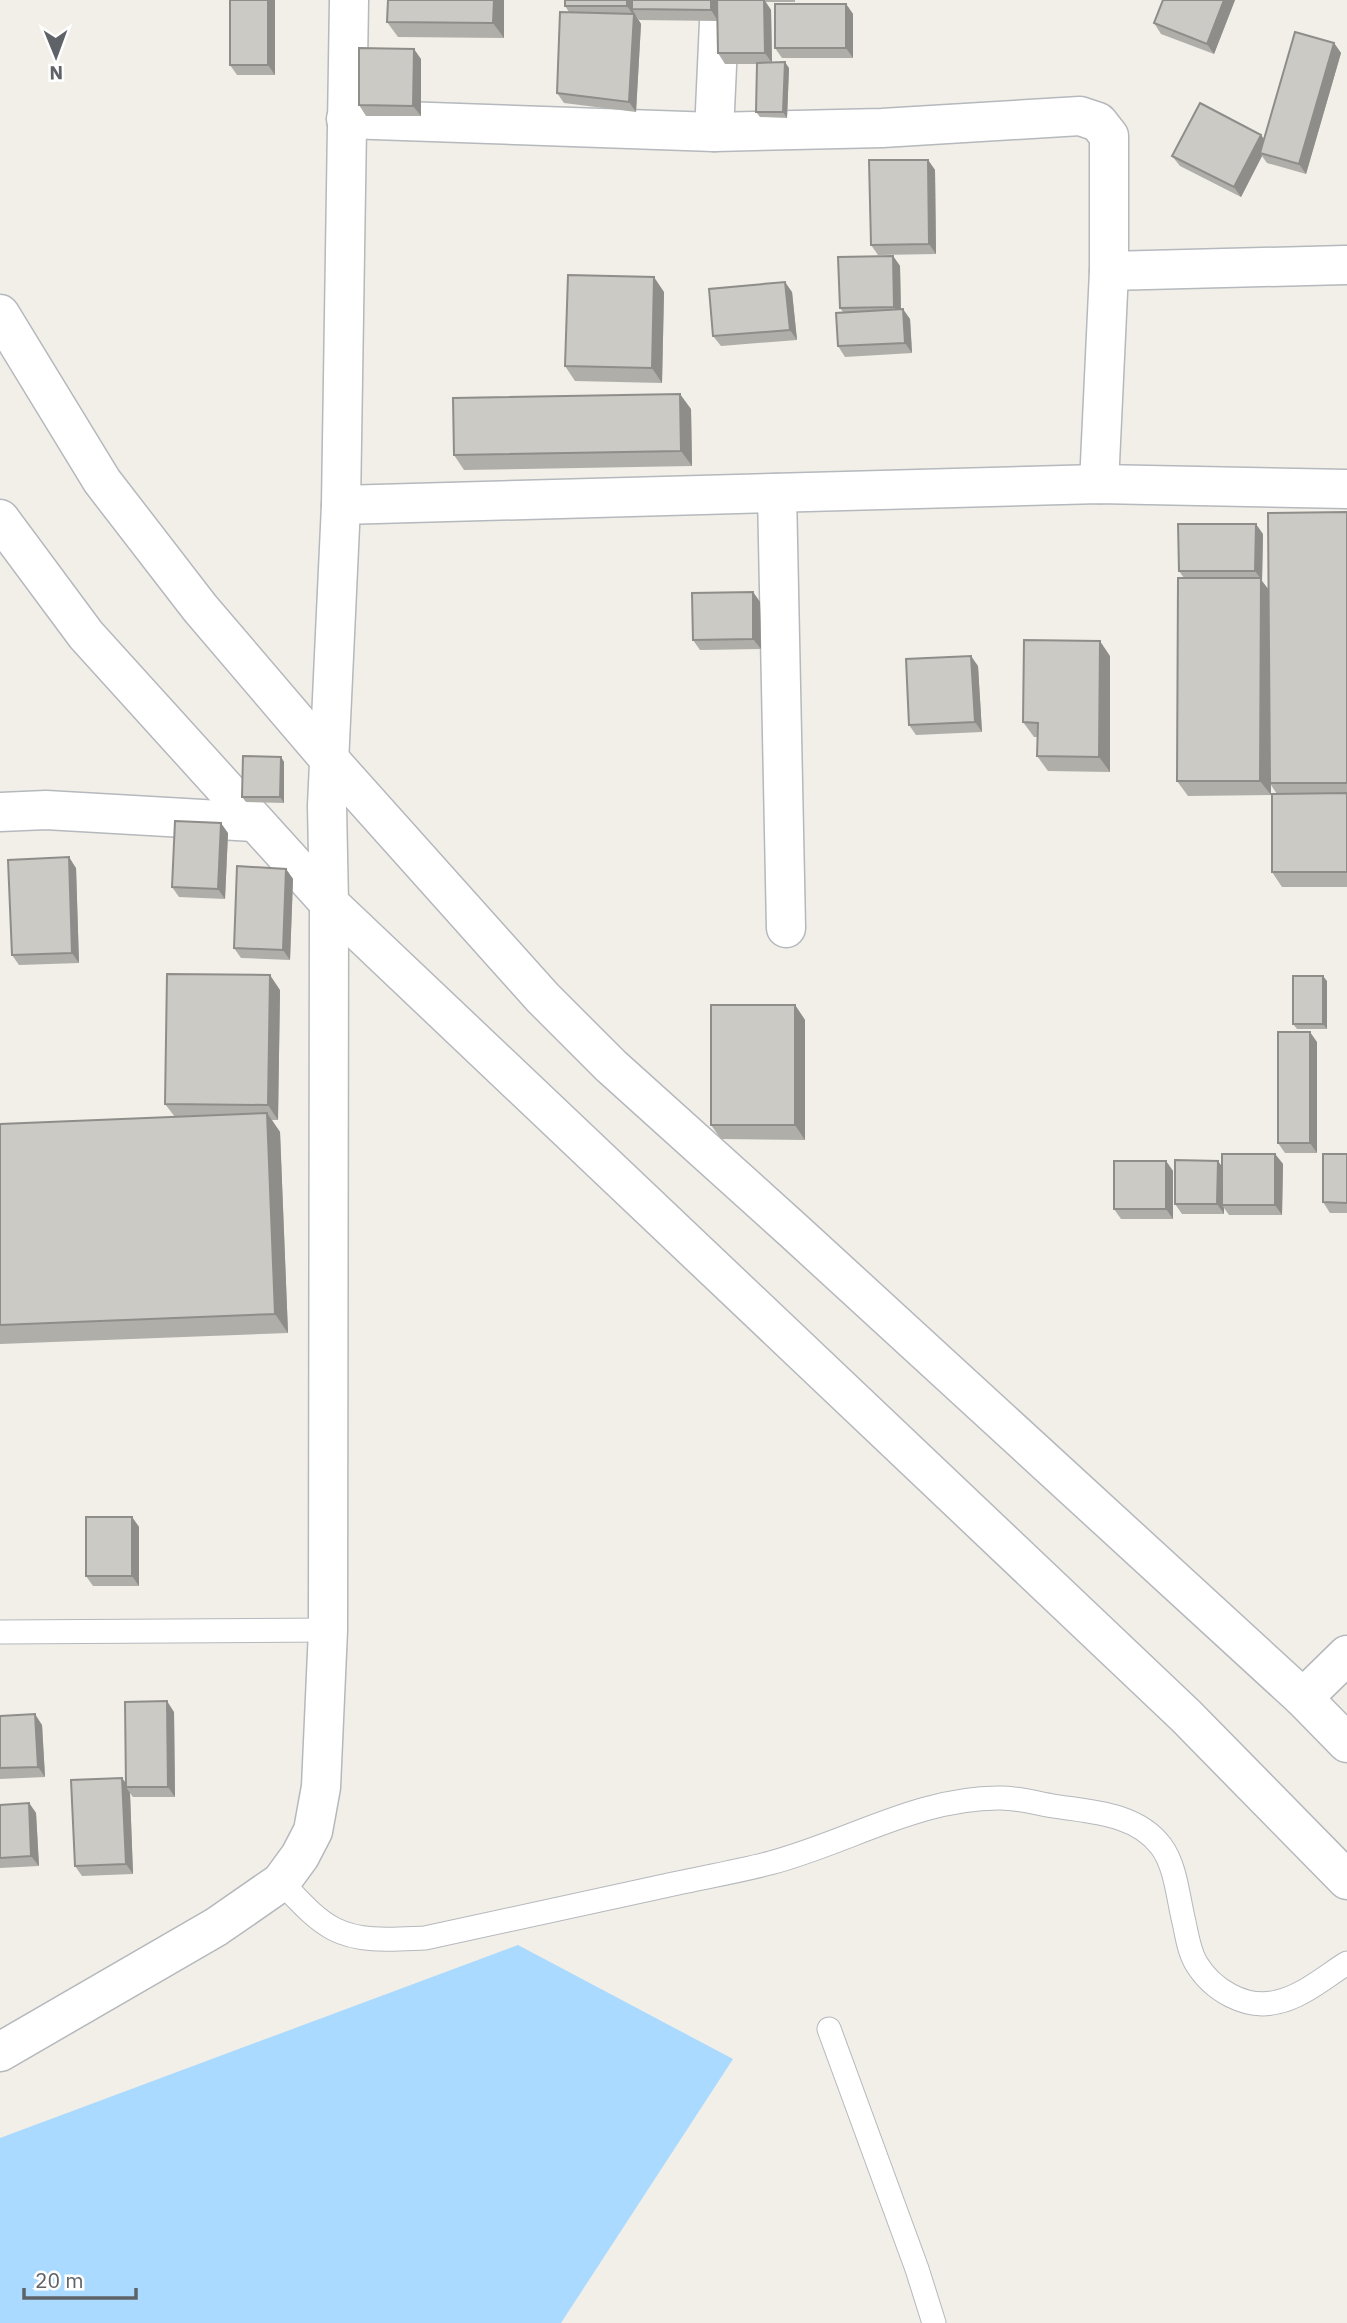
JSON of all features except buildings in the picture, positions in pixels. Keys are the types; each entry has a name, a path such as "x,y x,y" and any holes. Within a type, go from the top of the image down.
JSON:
{"street":[{"path":"0,2052 216,1927 281,1882 300,1856 313,1831 321,1787 328,1630 327,806 341,505 349,0"},
{"path":"714,132 720,0"},
{"path":"346,119 714,132 882,128 1080,116 1098,122 1110,136 1109,271 1099,484"},
{"path":"1109,271 1345,265"},
{"path":"0,314 102,481 200,608 329,759 543,998 611,1066 1304,1698 1347,1743"},
{"path":"341,505 1099,484 1347,489"},
{"path":"777,493 786,928"},
{"path":"0,519 86,635 329,902 1186,1716 1347,1880"},
{"path":"0,812 46,810 254,822"},
{"path":"1304,1698 1347,1656"}],"lane":[{"path":"0,1632 328,1630"},
{"path":"281,1882 308,1909 335,1929 372,1939 425,1938 772,1863 936,1805 1003,1798 1118,1817 1137,1825 1150,1836 1166,1855 1195,1962 1205,1975 1238,1999 1252,2005 1277,2002 1292,1997 1347,1963"},
{"path":"829,2029 917,2269 934,2323"}],"water":[{"path":"518,1945 733,2059 561,2323 0,2323 0,2138"}]}
